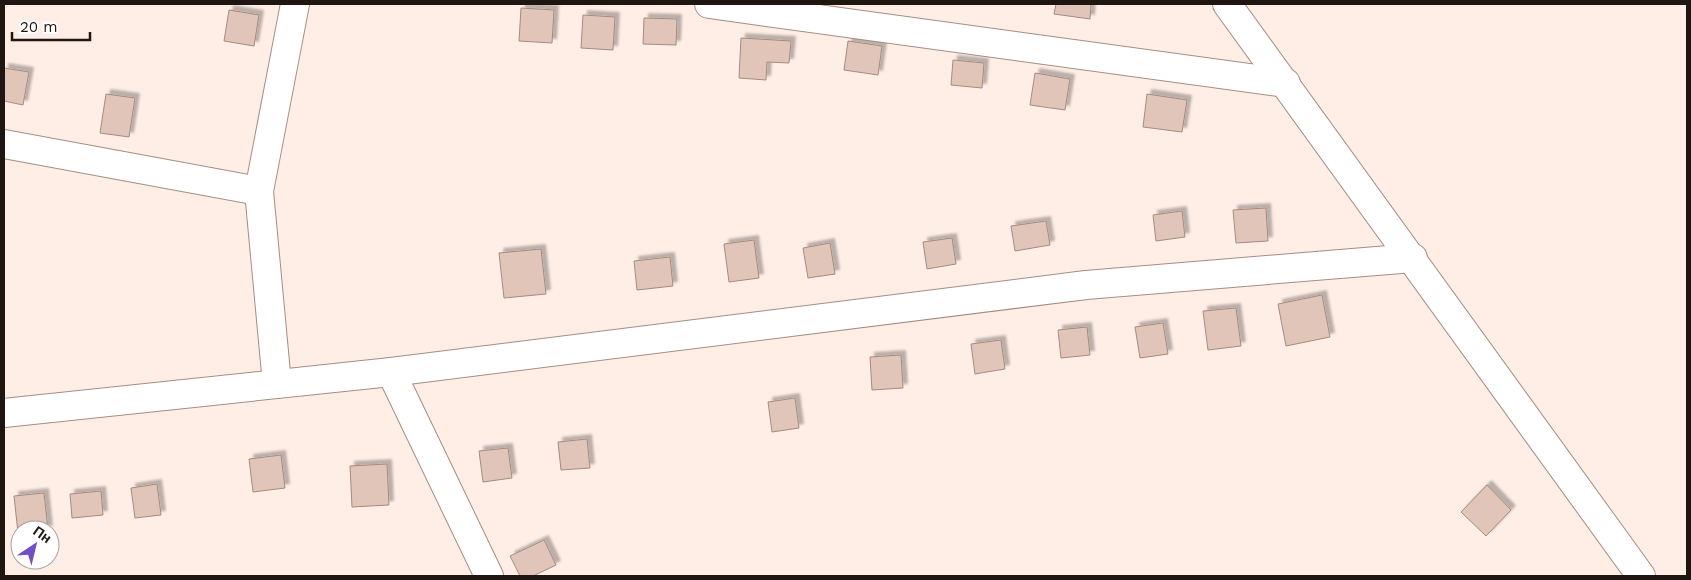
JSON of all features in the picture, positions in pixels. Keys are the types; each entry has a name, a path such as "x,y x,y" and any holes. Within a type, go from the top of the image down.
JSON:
{"street":[{"path":"277,384 259,191 295,4"},
{"path":"709,4 754,7 1286,84"},
{"path":"1227,4 1413,258 1641,576"},
{"path":"4,144 259,191"},
{"path":"4,413 390,372 1086,285 1413,258"},
{"path":"390,372 486,574"}],"building":[{"path":"1056,4 1091,4 1090,19 1054,14"},
{"path":"521,8 554,10 552,43 519,41"},
{"path":"229,10 259,15 254,46 224,41"},
{"path":"583,15 615,17 613,50 581,48"},
{"path":"644,18 677,19 676,45 643,44"},
{"path":"741,38 791,41 789,63 767,62 766,80 739,78"},
{"path":"848,41 882,46 878,75 844,70"},
{"path":"953,60 984,63 982,88 951,85"},
{"path":"4,68 29,72 23,105 4,101"},
{"path":"1035,73 1070,79 1065,110 1030,105"},
{"path":"106,94 135,98 129,137 100,133"},
{"path":"1147,94 1187,100 1182,132 1143,127"},
{"path":"1266,208 1268,241 1236,243 1233,210"},
{"path":"1182,211 1185,237 1156,241 1153,215"},
{"path":"1046,221 1050,245 1015,251 1011,226"},
{"path":"952,238 956,264 927,269 923,242"},
{"path":"754,240 759,278 729,282 724,244"},
{"path":"830,243 835,274 808,278 803,248"},
{"path":"541,249 546,294 504,298 499,253"},
{"path":"670,257 673,286 637,290 634,261"},
{"path":"1322,295 1330,337 1286,346 1278,304"},
{"path":"1236,308 1241,346 1208,350 1203,311"},
{"path":"1163,323 1168,354 1140,358 1135,327"},
{"path":"1087,327 1090,355 1061,358 1058,330"},
{"path":"1001,340 1005,369 975,374 971,344"},
{"path":"901,355 903,388 872,390 870,357"},
{"path":"795,398 799,428 772,432 768,402"},
{"path":"587,439 590,468 561,470 558,442"},
{"path":"508,448 512,478 483,482 479,451"},
{"path":"281,455 285,488 253,492 249,459"},
{"path":"387,464 389,505 352,507 350,466"},
{"path":"157,484 161,515 135,518 131,488"},
{"path":"1487,485 1511,510 1486,536 1461,512"},
{"path":"101,491 103,515 72,518 70,494"},
{"path":"44,493 47,520 17,520 14,496"},
{"path":"544,540 556,565 533,576 520,576 510,556"}]}
